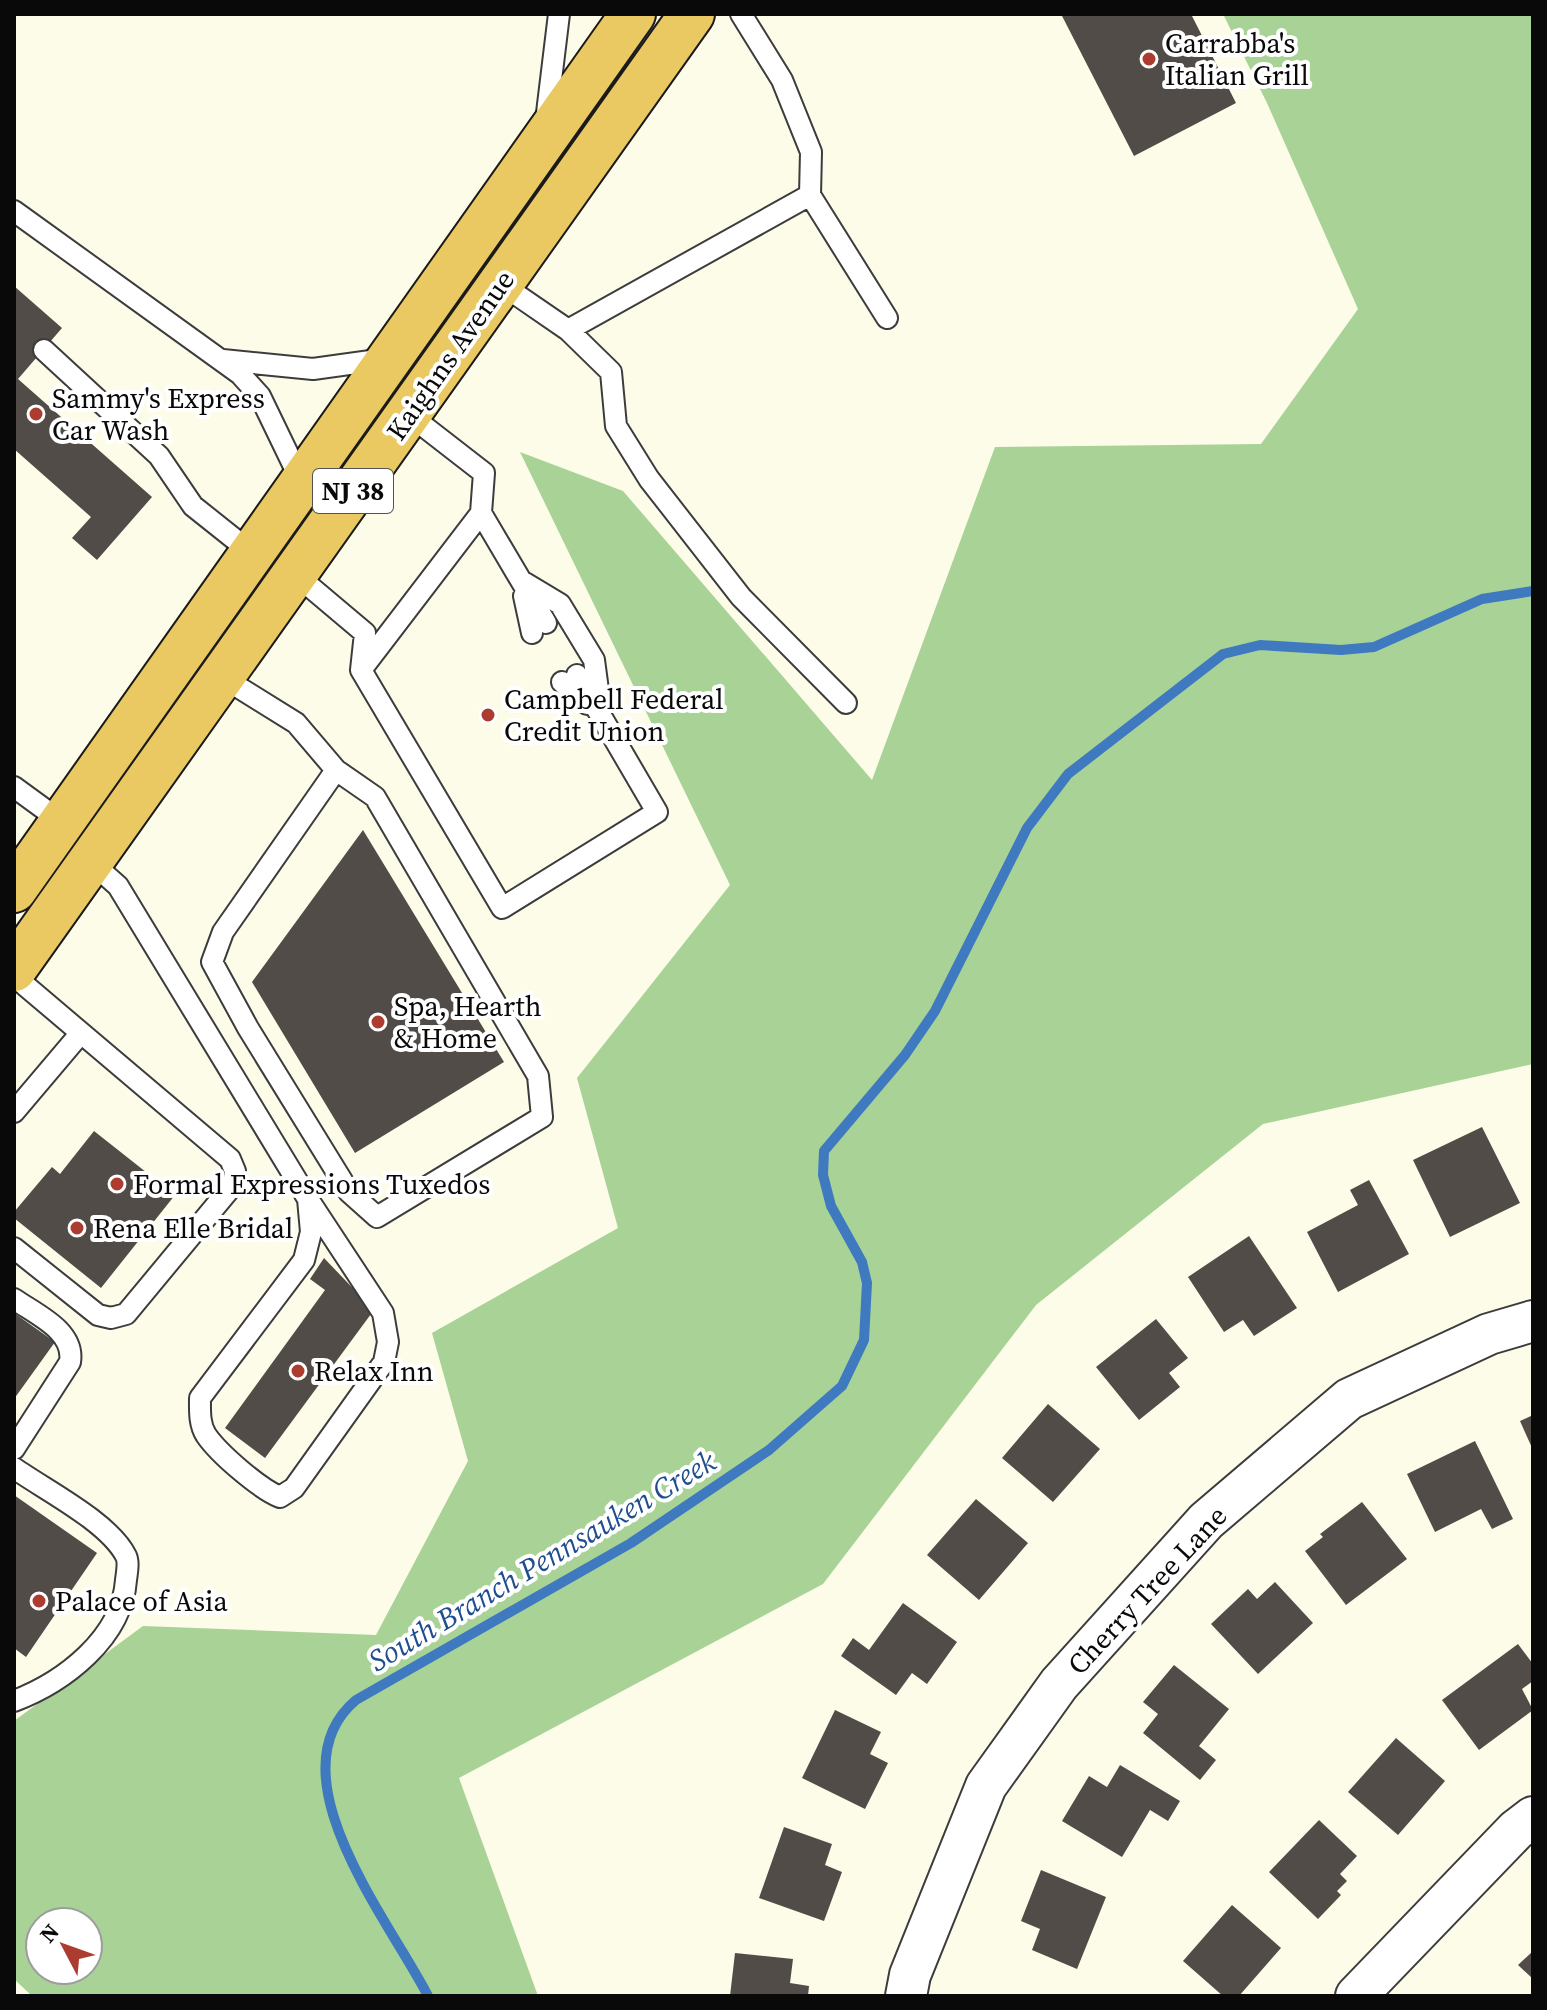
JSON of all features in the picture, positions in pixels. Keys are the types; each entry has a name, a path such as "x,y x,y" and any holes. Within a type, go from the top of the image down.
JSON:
{"highway":[{"name":"Kaighns Avenue","path":"14,890 633,14"},
{"name":"Kaighns Avenue","path":"14,969 692,14"}],"street":[{"name":"Cherry Tree Lane","path":"906,1996 910,1975 986,1786 1059,1684 1206,1521 1349,1399 1489,1334 1533,1321"},
{"path":"1356,1996 1516,1830 1533,1817"}],"lane":[{"path":"544,140 559,14"},
{"path":"741,14 782,80 811,152 810,195 887,318"},
{"path":"568,330 810,195"},
{"path":"14,211 223,360 260,396 302,483"},
{"path":"501,284 568,330 611,372 616,426 649,479 741,597 846,703"},
{"path":"44,350 159,456 193,506 252,553"},
{"path":"223,360 313,369 389,359"},
{"path":"361,670 481,513 484,473 408,414"},
{"path":"481,513 521,581 539,628"},
{"path":"295,574 365,633 361,670 502,908 657,812 601,717 569,678"},
{"path":"521,581 560,604 594,660 601,717"},
{"path":"222,677 296,723 336,770 375,797 538,1076 542,1117 377,1217 349,1192 248,1028 212,962 223,932 336,770"},
{"path":"14,787 62,822"},
{"path":"91,862 118,886 308,1199 383,1313 388,1342 384,1362 294,1488 280,1497 265,1491 205,1435 199,1414 200,1398 304,1260 311,1232 308,1199"},
{"path":"14,976 230,1159 235,1171 233,1185 126,1314 111,1318 98,1315 14,1248"},
{"path":"14,1112 80,1034"},
{"path":"14,1299 67,1337 72,1349 70,1362 14,1449"},
{"path":"14,1468 112,1536 128,1559 125,1595 110,1626 81,1663 44,1690 14,1701"}],"green space":[{"path":"1223,14 1533,14 1533,1064 1263,1124 1036,1305 823,1584 459,1778 538,1996 32,1996 14,1979 14,1721 143,1626 376,1635 468,1461 432,1333 618,1228 577,1078 730,885 520,452 623,491 872,780 995,447 1261,444 1358,309 1267,103"}],"building":[{"name":"Carrabba's Italian Grill","path":"1061,14 1191,14 1236,103 1134,156"},
{"name":"Sammy's Express Car Wash","path":"14,286 62,328 18,379 152,497 97,560 72,538 91,517 14,449"},
{"name":"Spa, Hearth & Home","path":"363,830 504,1062 355,1153 252,982"},
{"path":"1482,1127 1520,1203 1450,1237 1413,1160"},
{"path":"94,1131 175,1195 101,1288 14,1218 14,1212 52,1167 60,1174"},
{"path":"1369,1180 1409,1254 1338,1292 1307,1232 1358,1205 1350,1190"},
{"path":"1249,1236 1297,1308 1254,1336 1243,1320 1224,1332 1188,1277"},
{"name":"Relax Inn","path":"324,1258 367,1303 371,1314 265,1458 225,1428 325,1290 310,1279"},
{"path":"14,1313 55,1342 14,1399"},
{"path":"1156,1319 1188,1358 1169,1373 1180,1387 1139,1420 1096,1367"},
{"path":"1048,1404 1100,1449 1053,1502 1002,1458"},
{"path":"1533,1415 1533,1450 1520,1421"},
{"path":"1475,1441 1513,1519 1492,1529 1481,1509 1435,1532 1407,1474"},
{"name":"Palace of Asia","path":"14,1495 97,1553 26,1657 14,1648"},
{"path":"976,1499 1028,1543 979,1600 927,1555"},
{"path":"1362,1502 1407,1559 1346,1605 1305,1551 1323,1537 1320,1534"},
{"path":"1275,1582 1313,1623 1258,1674 1211,1624 1248,1589 1257,1599"},
{"path":"903,1603 957,1642 927,1684 912,1673 896,1695 841,1656 853,1638 869,1650"},
{"path":"1518,1644 1533,1664 1533,1681 1522,1689 1533,1710 1479,1750 1442,1700"},
{"path":"1174,1665 1229,1709 1199,1746 1216,1760 1200,1780 1143,1733 1158,1714 1143,1702"},
{"path":"835,1710 881,1732 870,1754 888,1763 865,1809 802,1778"},
{"path":"1396,1738 1445,1781 1398,1835 1348,1792"},
{"path":"1120,1765 1180,1801 1168,1821 1150,1810 1122,1857 1062,1821 1089,1776 1107,1787"},
{"path":"1319,1820 1357,1856 1340,1874 1347,1881 1337,1891 1341,1895 1318,1919 1269,1872"},
{"path":"784,1827 832,1844 825,1865 842,1872 824,1921 759,1898"},
{"path":"1041,1870 1106,1897 1077,1969 1032,1950 1040,1929 1021,1921"},
{"path":"1232,1905 1281,1948 1239,1996 1223,1996 1183,1961"},
{"path":"1533,1951 1533,1979 1518,1965"},
{"path":"735,1953 793,1959 790,1983 809,1986 808,1996 730,1996"}],"waterway":[{"name":"South Branch Pennsauken Creek","path":"428,1996 366,1890 346,1848 331,1806 325,1767 333,1731 356,1700 631,1543 769,1450 842,1386 864,1340 867,1283 862,1262 831,1206 823,1175 824,1151 905,1055 935,1011 1027,828 1068,774 1223,654 1260,645 1341,650 1374,647 1482,599 1533,591"}],"place":[{"name":"Carrabba's Italian Grill","path":"1149,59"},
{"name":"Sammy's Express Car Wash","path":"36,414"},
{"name":"Campbell Federal Credit Union","path":"488,715"},
{"name":"Spa, Hearth & Home","path":"378,1022"},
{"name":"Formal Expressions Tuxedos","path":"117,1184"},
{"name":"Rena Elle Bridal","path":"77,1228"},
{"name":"Relax Inn","path":"298,1371"},
{"name":"Palace of Asia","path":"39,1601"}]}
